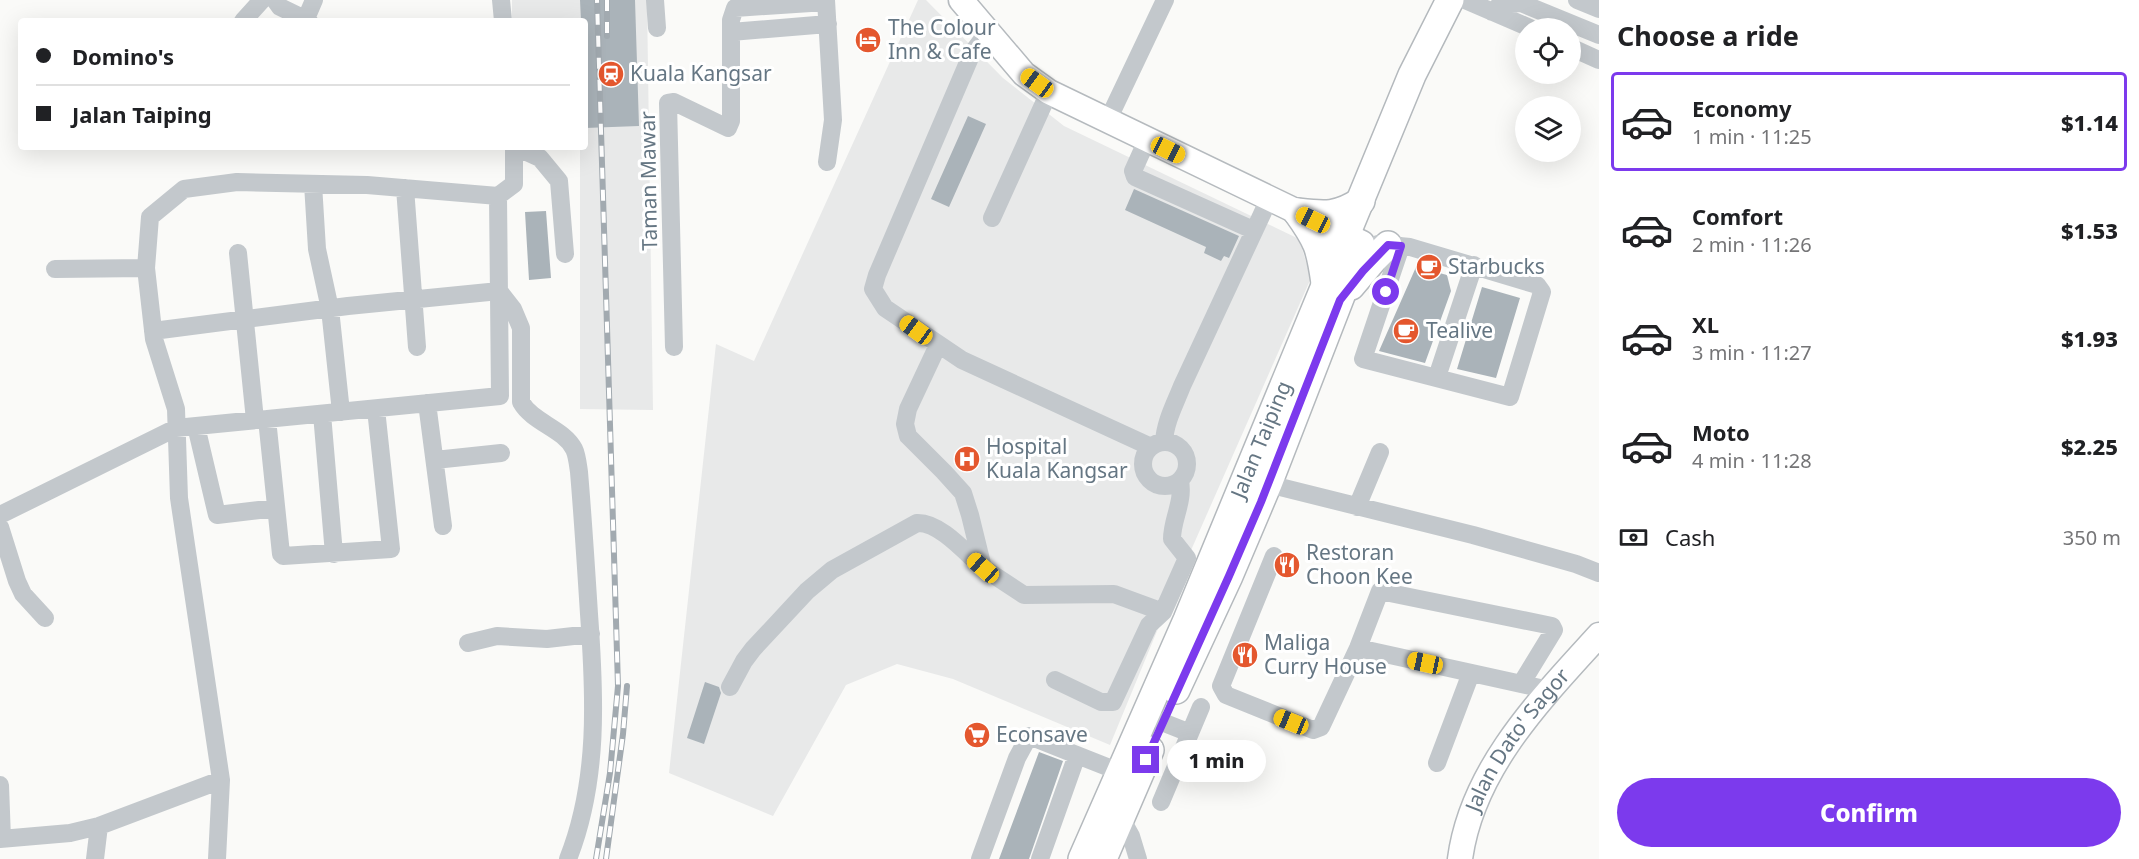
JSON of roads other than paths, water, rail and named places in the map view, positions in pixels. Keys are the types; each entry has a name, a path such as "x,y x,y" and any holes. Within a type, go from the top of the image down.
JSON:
{"highway":[{"name":"Jalan Taiping","path":"1353,239 1361,201 1412,75 1445,10"},
{"name":"Jalan Taiping","path":"1103,859 1268,484 1353,239 1426,79 1445,10"},
{"path":"1296,212 1335,214 1361,201"},
{"path":"1296,212 1314,236 1333,292 1395,246"},
{"name":"Jalan Taiping","path":"1082,859 1120,772 1175,616 1333,292"},
{"path":"1175,616 1215,583 1229,576"}],"main road":[{"path":"961,0 1024,74 1049,92 1353,239"},
{"name":"Jalan Dato' Sagor","path":"1460,859 1470,812 1503,749 1549,690 1599,635"}],"street":[{"path":"246,18 262,0"},
{"path":"275,0 280,7 303,18"},
{"path":"308,18 314,0"},
{"path":"501,0 503,18"},
{"path":"655,0 657,28"},
{"path":"1108,120 1165,0"},
{"path":"1465,0 1515,22"},
{"path":"1577,0 1599,9"},
{"path":"826,1 833,120 827,162"},
{"name":"Taman Mawar","path":"674,347 668,103 674,102 728,128 731,121 731,20 735,8 826,1"},
{"path":"1492,12 1501,4 1521,3 1599,35"},
{"path":"731,32 828,24"},
{"path":"988,32 972,53 877,275 873,290 885,308 962,360 1157,445 1177,445 1186,456 1187,469 1180,481 1174,485 1161,487 1149,480 1145,474 1143,461 1157,445 1164,432 1253,230 1269,199"},
{"path":"1581,52 1599,60"},
{"path":"992,218 1049,92"},
{"path":"1147,140 1133,171 1136,177 1253,230"},
{"path":"217,859 221,780 179,498 176,409 154,339 146,268 150,217 184,189 237,182 405,188 498,196 514,184 515,150"},
{"path":"522,150 540,158 560,181 565,254"},
{"path":"313,184 316,249 330,309 341,412"},
{"path":"405,188 417,347"},
{"path":"498,196 500,396"},
{"path":"1353,239 1395,246 1474,265 1538,285 1542,292 1510,397 1363,359 1395,246"},
{"path":"238,253 245,318 276,508 280,554 283,556 391,549 376,409"},
{"path":"1437,377 1474,265"},
{"path":"55,269 146,268"},
{"path":"153,331 245,318 499,291"},
{"path":"499,291 513,309 520,328 521,402 525,409 564,437 574,449 579,472 595,694 593,746 585,803 568,859"},
{"path":"938,345 908,409 904,424 908,436 963,493 983,568"},
{"path":"0,515 176,428 500,396 521,402"},
{"path":"427,403 443,526"},
{"path":"322,414 334,554"},
{"path":"196,426 217,515 276,508"},
{"path":"1357,507 1380,452"},
{"path":"435,460 501,453"},
{"path":"1175,616 1187,558 1172,539 1172,529 1180,504 1182,489 1180,481"},
{"path":"1268,484 1473,535 1576,564 1599,573"},
{"path":"730,687 753,649 807,591 832,570 917,523 925,523 940,531 983,568 1024,596 1114,594 1175,616"},
{"path":"0,527 23,594 45,618"},
{"path":"1274,556 1221,686 1226,695 1313,730 1321,727 1358,648 1380,591 1552,626 1554,630 1521,684"},
{"path":"1229,576 1260,589"},
{"path":"1055,680 1101,702 1113,702 1149,625 1175,616"},
{"path":"468,644 497,636 547,639 591,634"},
{"path":"1358,648 1549,690"},
{"path":"1437,763 1471,673"},
{"path":"1161,802 1201,707"},
{"path":"1162,722 1190,733"},
{"path":"980,859 1017,758 1029,736 1120,772"},
{"path":"1040,859 1077,755"},
{"path":"0,785 1,839 70,833 99,826 221,780"},
{"path":"1121,818 1131,836 1138,859"},
{"path":"95,859 99,826"}],"railway":[{"path":"596,859 610,773 618,686 597,0"},
{"path":"607,0 607,36"},
{"path":"606,859 623,734 627,686"}],"place":[{"name":"The Colour Inn & Cafe","path":"868,40"},
{"name":"Kuala Kangsar","path":"611,74"},
{"name":"Starbucks","path":"1429,267"},
{"name":"Tealive","path":"1406,331"},
{"name":"Hospital Kuala Kangsar","path":"967,459"},
{"name":"Restoran Choon Kee","path":"1287,565"},
{"name":"Maliga Curry House","path":"1245,655"},
{"name":"Econsave","path":"977,735"}]}
